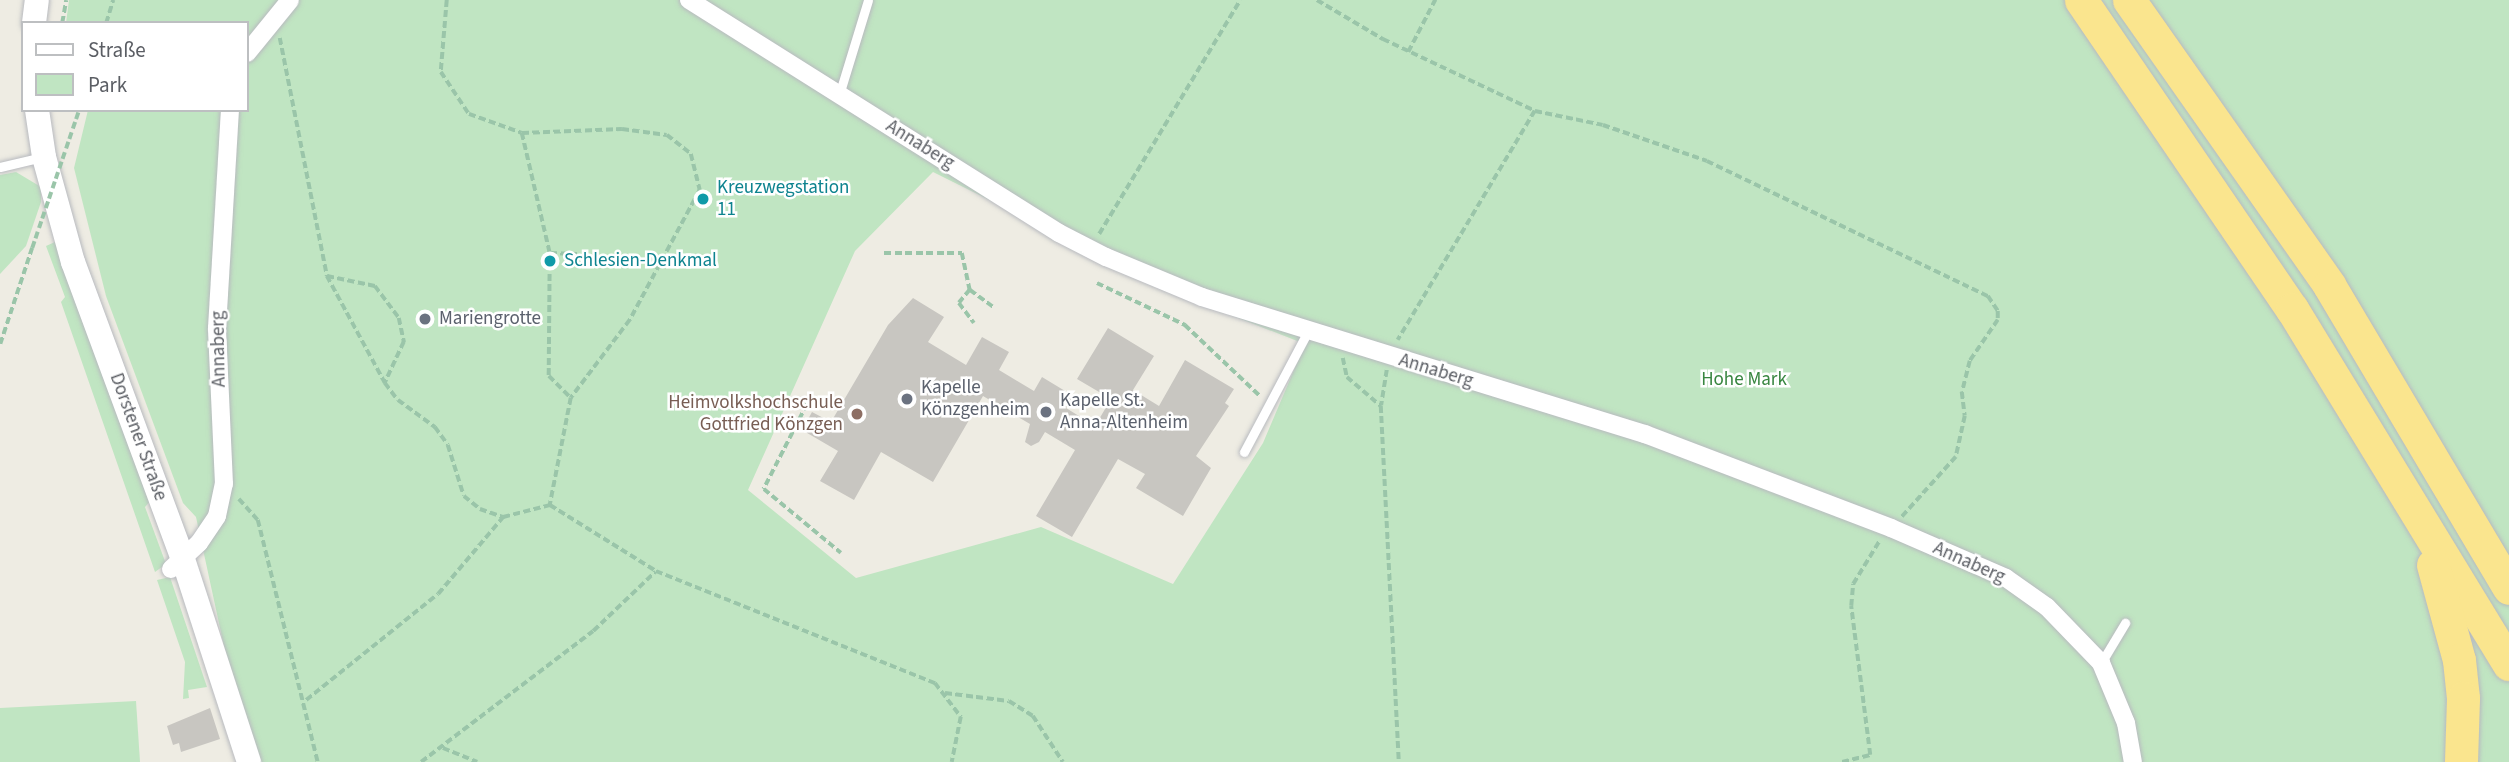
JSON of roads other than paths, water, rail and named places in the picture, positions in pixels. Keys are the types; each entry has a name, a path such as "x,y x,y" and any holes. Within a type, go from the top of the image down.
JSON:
{"highway":[{"path":"2081,0 2285,297 2509,664"},
{"path":"2129,0 2329,285 2509,588"},
{"path":"2350,404 2431,560 2452,621 2463,698 2461,762"}],"main road":[{"path":"34,21 37,0"},
{"name":"Dorstener Straße","path":"37,112 44,157 73,262 176,563 249,762"}],"street":[{"path":"248,52 290,0"},
{"name":"Annaberg","path":"689,0 1059,233 1106,257 1202,297 1644,434 1891,528 2028,592 2077,634 2101,663 2126,723 2133,762"},
{"name":"Annaberg","path":"176,563 199,543 217,516 224,484 217,328 230,112"}],"lane":[{"path":"839,95 868,0"},
{"path":"0,167 44,157"},
{"path":"1244,452 1308,331"},
{"path":"2101,663 2125,623"}],"place":[{"name":"Kreuzwegstation 11","path":"703,199"},
{"name":"Schlesien-Denkmal","path":"550,261"},
{"name":"Mariengrotte","path":"425,319"},
{"name":"Kapelle Könzgenheim","path":"907,399"},
{"name":"Kapelle St. Anna-Altenheim","path":"1046,412"},
{"name":"Heimvolkshochschule Gottfried Könzgen","path":"857,414"}],"park label":[{"name":"Hohe Mark","path":"1744,380"}]}
